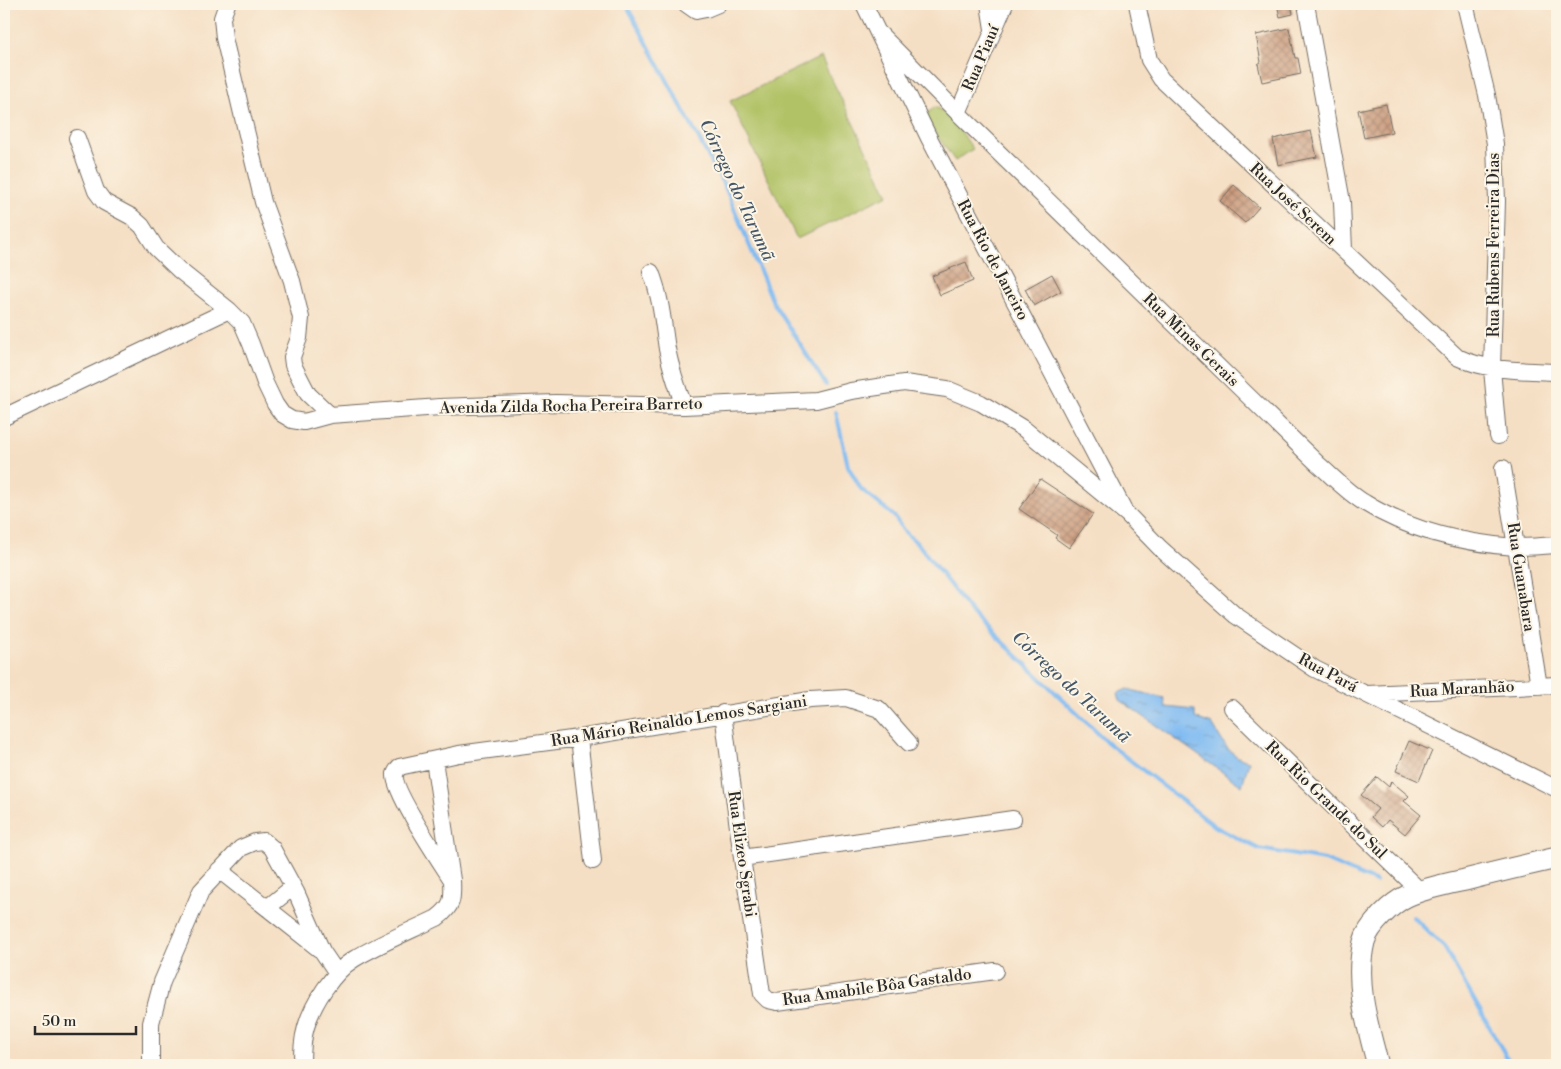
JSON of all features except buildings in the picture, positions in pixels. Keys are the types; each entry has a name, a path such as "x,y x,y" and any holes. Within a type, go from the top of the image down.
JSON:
{"main road":[{"path":"1378,1065 1364,1013 1362,996 1364,941 1369,930 1384,913 1406,896 1557,858"}],"street":[{"path":"227,4 222,18 226,47 263,202 292,281 301,318 299,338 292,357 293,365 308,394 330,415"},
{"path":"686,4 696,10 706,9 718,4"},
{"name":"Rua Rio de Janeiro","path":"864,4 929,138 1127,514"},
{"path":"989,4 993,28"},
{"name":"Rua Piauí","path":"958,113 993,28 1005,4"},
{"name":"Rua José Serem","path":"1137,4 1149,60 1161,79 1457,357 1492,369 1557,372"},
{"path":"1306,4 1342,202 1344,250"},
{"name":"Rua Rubens Ferreira Dias","path":"1465,4 1495,144 1497,201 1492,369"},
{"name":"Rua Minas Gerais","path":"878,32 958,113 1318,464 1363,502 1397,521 1430,533 1516,547 1557,545"},
{"name":"Avenida Zilda Rocha Pereira Barreto","path":"77,138 96,190 104,202 132,217 142,226 156,248 242,323 265,383 282,414 292,420 304,422 330,415 440,407 556,403 684,406 816,400 851,391 904,383 947,389 981,403 1024,429 1127,514"},
{"path":"651,272 660,298 675,384 684,406"},
{"path":"4,417 229,310"},
{"path":"1492,369 1498,436"},
{"name":"Rua Guanabara","path":"1503,468 1539,686"},
{"name":"Rua Pará","path":"1127,514 1160,548 1235,615 1315,669 1557,789"},
{"name":"Rua Maranhão","path":"1367,694 1557,685"},
{"name":"Rua Mário Reinaldo Lemos Sargiani","path":"422,833 396,785 395,774 399,767 459,754 579,738 810,700 846,698 880,709 909,743"},
{"name":"Rua Rio Grande do Sul","path":"1232,708 1420,891"},
{"name":"Rua Elizeo Sgrabi","path":"723,713 762,994"},
{"path":"579,738 593,861"},
{"path":"302,1065 302,1047 306,1026 320,997 337,973 354,960 437,918 447,910 453,899 452,880 434,760"},
{"path":"742,858 1013,819"},
{"path":"444,825 422,833 452,880"},
{"path":"151,1065 151,1023 162,982 201,891 241,848 255,842 264,841 272,848 294,887 322,950 337,973"},
{"path":"219,870 322,950"},
{"path":"267,908 294,887"},
{"name":"Rua Amabile Bôa Gastaldo","path":"762,994 768,1000 776,1002 995,971"}],"green space":[{"path":"821,57 888,195 797,239 730,101"},
{"path":"935,107 952,120 973,149 955,161 931,127 926,114"}],"water":[{"path":"1127,689 1164,698 1166,707 1195,710 1195,718 1212,724 1231,752 1249,761 1242,786 1120,700 1118,693"}],"waterway":[{"name":"Córrego do Tarumã","path":"628,4 628,8 726,189 773,302 826,385"},
{"name":"Córrego do Tarumã","path":"836,412 848,466 861,489 894,516 903,530 919,545 970,611 1108,743 1216,827 1259,849 1325,860 1376,882"},
{"name":"Córrego do Tarumã","path":"1413,917 1444,947 1510,1063 1514,1065"}]}
